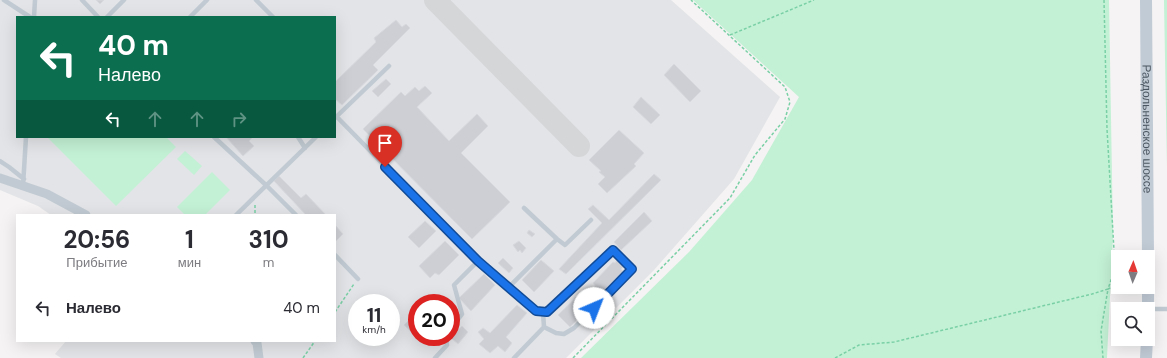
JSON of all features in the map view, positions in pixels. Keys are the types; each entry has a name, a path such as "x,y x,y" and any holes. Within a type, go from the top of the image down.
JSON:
{"main road":[{"name":"Раздольненское шоссе","path":"1146,0 1148,250"},
{"path":"1146,358 1147,346"}],"street":[{"path":"0,178 23,182 84,214"},
{"path":"256,342 259,358"}],"lane":[{"path":"4,0 28,16"},
{"path":"34,16 35,0"},
{"path":"82,0 97,16"},
{"path":"108,16 124,0"},
{"path":"191,16 207,0"},
{"path":"256,0 272,16"},
{"path":"389,66 336,118 478,261 508,288 536,311 547,312 613,250 632,269 574,328 564,334 556,333 544,327"},
{"path":"23,182 26,138"},
{"path":"215,138 295,214"},
{"path":"299,138 305,148"},
{"path":"237,214 315,138"},
{"path":"0,161 9,167 23,182"},
{"path":"524,208 557,239 566,245 592,220"},
{"path":"508,288 557,239"},
{"path":"336,256 358,279"},
{"path":"456,294 454,285 478,261"},
{"path":"460,307 462,314 460,317"},
{"path":"1155,309 1167,309"},
{"path":"514,358 544,327 543,312"},
{"path":"435,358 446,346"}],"path":[{"path":"573,358 730,198 755,155 785,119 790,102 785,87 691,0"},
{"path":"730,36 814,0"},
{"path":"1103,358 1101,331 1108,289 1115,268 1107,129 1104,0"},
{"path":"336,311 358,279"},
{"path":"835,358 859,345 894,342 1092,294 1111,288"},
{"path":"303,358 314,342"}],"shaded area":[{"path":"0,0 671,0 780,97 734,179 654,270 566,358 61,358 55,354 65,342 336,342 336,214 50,214 38,206 0,190"}],"green space":[{"path":"693,0 1109,0 1113,236 1112,250 1111,250 1107,358 581,358 689,252 752,180 799,97"},
{"path":"1164,0 1167,0 1167,167 1164,2"},
{"path":"48,138 167,138 176,147 116,206"},
{"path":"185,151 202,166 194,175 177,159"},
{"path":"212,172 230,190 206,214 184,214 177,207"}],"building":[{"path":"96,0 104,0 100,4"},
{"path":"396,20 402,27 406,24 410,28 373,65 378,70 342,105 336,100 336,81 376,42 374,38"},
{"path":"674,64 701,91 690,102 664,75"},
{"path":"386,79 391,84 378,97 372,91"},
{"path":"425,86 432,93 417,107 449,141 477,114 488,126 461,153 510,202 472,239 363,129 401,92 405,96 415,87 419,91"},
{"path":"641,97 660,115 651,124 633,107"},
{"path":"619,130 644,153 634,164 636,166 607,193 598,184 605,177 589,160"},
{"path":"227,138 252,138 249,141 254,146 243,156"},
{"path":"654,174 661,180 566,274 559,269 602,223 588,209 593,205 609,220"},
{"path":"279,176 301,198 306,194 325,214 305,214 274,181"},
{"path":"644,212 652,221 621,250 614,242"},
{"path":"425,221 436,231 419,248 408,237"},
{"path":"336,226 343,234 336,241"},
{"path":"529,230 535,234 532,237 527,233"},
{"path":"445,241 459,255 439,275 435,273 430,278 419,266"},
{"path":"519,241 526,248 522,253 520,250 518,252 513,245"},
{"path":"503,258 513,268 509,273 498,263"},
{"path":"541,260 554,271 534,292 522,280"},
{"path":"617,260 624,266 621,269 624,273 602,294 593,283 613,262 615,263"},
{"path":"484,274 495,285 471,311 460,299 460,297"},
{"path":"582,292 593,303 570,327 558,315"},
{"path":"517,305 527,313 506,337 512,343 505,352 498,346 490,353 479,344 484,339 478,332 483,328 490,333"},
{"path":"408,321 408,329 404,325"},
{"path":"462,326 468,332 460,342 460,328"}],"taxiway":[{"path":"435,0 579,146"}],"route":[{"path":"385,167 478,261 536,311 547,312 613,250 632,269 594,308"}]}
